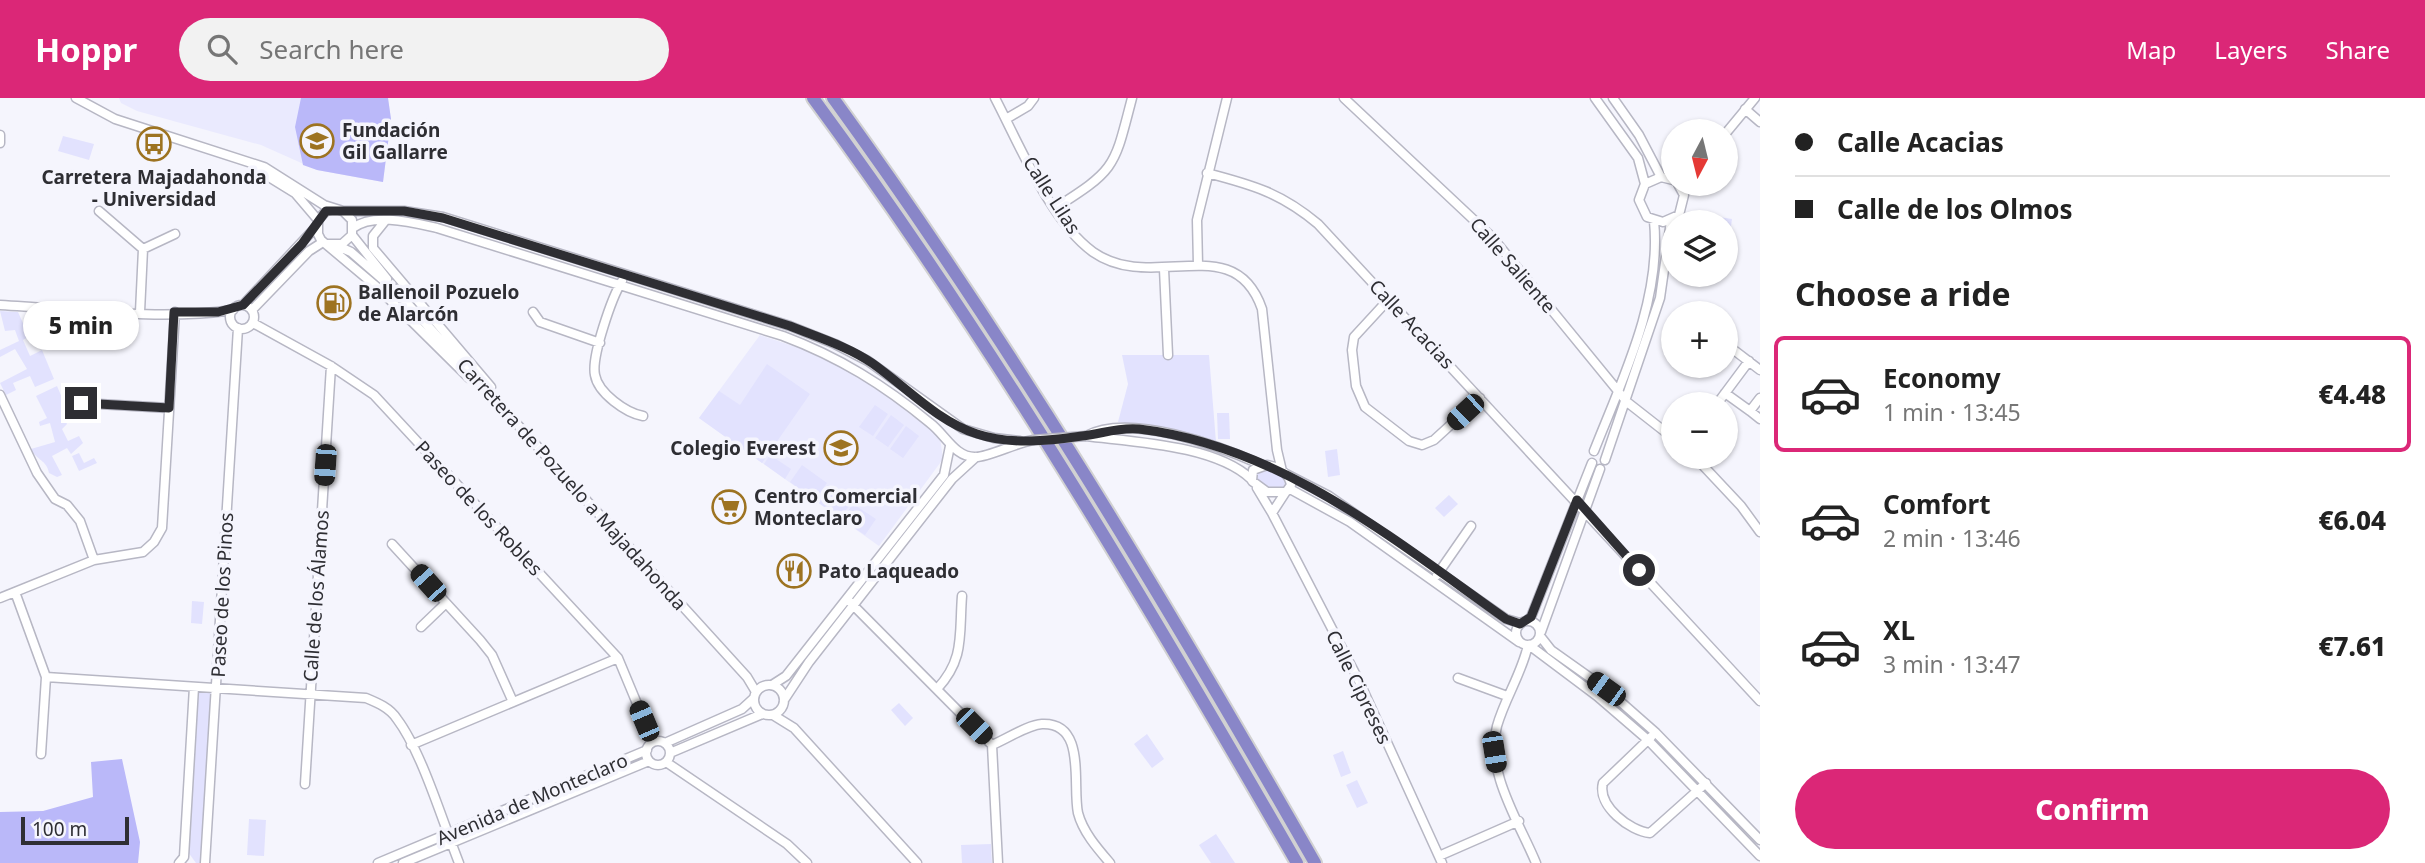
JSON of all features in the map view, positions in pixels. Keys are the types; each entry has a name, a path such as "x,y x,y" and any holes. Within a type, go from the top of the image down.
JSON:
{"highway":[{"path":"814,98 927,259 1043,434 1144,600 1297,863"},
{"path":"834,98 941,250 1071,449 1160,594 1315,863"}],"street":[{"path":"76,98 115,119 274,172 350,217 352,232"},
{"name":"Calle Lilas","path":"995,98 1055,208 1073,233 1093,252 1113,262 1138,269 1223,265 1242,276 1256,291 1262,309 1277,450 1290,482 1288,490"},
{"path":"1006,119 1028,106 1034,98"},
{"path":"1055,208 1106,173 1116,158 1132,98"},
{"path":"1198,265 1196,220 1227,98"},
{"name":"Calle Saliente","path":"1344,98 1500,245 1627,402 1661,429"},
{"path":"1595,98 1638,158 1645,184"},
{"path":"1594,451 1618,391 1650,291 1657,246 1654,221 1641,209 1640,191 1645,184 1661,177 1639,135 1613,98"},
{"path":"1737,119 1755,98"},
{"path":"1745,109 1760,122"},
{"path":"0,135 0,143"},
{"path":"218,152 285,186 306,203 325,243 389,298 514,421"},
{"name":"Calle Acacias","path":"1207,173 1244,183 1292,202 1318,224 1577,500 1760,701"},
{"path":"0,304 140,312 233,310 243,305 323,214 339,210 404,211 443,218 790,326 868,361 963,429 989,437 1029,441 1086,436 1117,428 1142,430 1201,444 1284,472 1329,496 1506,619 1536,623 1551,650 1606,689 1656,733 1760,840"},
{"path":"99,211 143,249"},
{"path":"385,221 373,236 373,248 460,348 514,421"},
{"path":"188,313 246,328 253,323 252,310 309,251 325,243 338,246 359,223 385,221 437,228 783,336 829,354 886,387 940,430 949,444 976,457"},
{"path":"1654,221 1661,221"},
{"name":"Carretera de Pozuelo a Majadahonda","path":"352,232 397,292 747,677 755,695"},
{"path":"143,249 175,234"},
{"name":"Carretera de Pozuelo a Majadahonda","path":"338,246 351,252 397,292"},
{"path":"140,312 143,249"},
{"path":"1164,269 1168,355"},
{"path":"625,275 619,285 600,343 594,374 598,383 628,413 642,416"},
{"path":"1605,460 1627,402 1662,287"},
{"path":"1389,299 1354,337 1352,350 1356,386 1365,407 1409,441 1422,445 1434,440 1480,398"},
{"path":"243,305 252,310"},
{"path":"233,310 235,325"},
{"path":"0,598 91,562 138,554 154,542 162,528 174,312"},
{"path":"533,312 540,322 600,343"},
{"name":"Paseo de los Robles","path":"253,323 331,366 374,395 618,658 653,742"},
{"name":"Paseo de los Pinos","path":"205,863 217,688 235,325"},
{"path":"1738,353 1760,370"},
{"path":"1726,392 1749,362"},
{"name":"Calle de los Álamos","path":"305,784 331,366"},
{"path":"0,396 37,473 55,499 67,505 80,521 91,562"},
{"path":"1750,411 1760,398"},
{"path":"1738,402 1760,419"},
{"path":"81,403 169,408"},
{"path":"773,715 944,475 953,430 963,429"},
{"path":"1086,436 1168,446 1240,469 1271,493 1288,490 1327,507 1597,696 1648,740 1760,856"},
{"path":"989,437 990,452"},
{"path":"917,863 796,730 773,715 762,714 654,764 649,761 647,750 653,742 664,743 742,709 755,695 786,676 851,603 952,479 976,457 1029,441"},
{"path":"1254,482 1253,470 1263,465 1277,450"},
{"path":"1526,644 1516,633 1523,622 1531,617 1592,463"},
{"path":"1536,863 1501,779 1494,752 1497,726 1526,644 1540,634 1600,469"},
{"path":"1707,469 1760,532"},
{"name":"Calle Cipreses","path":"1254,482 1359,681 1440,860"},
{"path":"1272,513 1288,490"},
{"path":"1433,580 1471,526"},
{"path":"392,544 492,656 513,702"},
{"path":"15,592 47,677 41,754"},
{"path":"937,689 952,673 958,661 962,596"},
{"path":"421,627 446,603"},
{"path":"851,603 992,745 998,863"},
{"path":"411,745 618,658"},
{"path":"47,677 366,698 384,706 397,718 411,745 459,863"},
{"name":"Carretera de Pozuelo a Majadahonda","path":"747,677 769,685"},
{"path":"1458,678 1507,696"},
{"path":"769,685 781,690 796,730"},
{"path":"185,861 194,687"},
{"path":"755,695 756,709 762,714"},
{"path":"992,745 1039,724 1060,728 1072,739 1079,815 1092,843 1110,863"},
{"path":"1656,733 1603,783 1600,792 1604,801 1636,832 1650,833 1706,783"},
{"path":"664,743 668,757 787,844 807,863"},
{"name":"Avenida de Monteclaro","path":"403,863 449,839 647,750"},
{"name":"Avenida de Monteclaro","path":"378,863 449,839 649,761"},
{"path":"1440,860 1519,821"}],"shaded area":[{"name":"Fundación Gil Gallarre","path":"119,98 388,98 391,119 383,182 317,170 261,145 137,111 121,103"},
{"path":"301,98 388,98 391,119 383,182 303,165 295,127"},
{"path":"63,136 94,144 89,160 58,151"},
{"path":"0,311 18,312 27,332 34,328 30,312 38,313 36,333 23,340 30,356 42,350 54,379 35,387 30,376 13,383 16,390 6,395 0,383 27,369 15,349 0,357 0,350 19,341 15,330 5,331"},
{"name":"Colegio Everest","path":"760,335 802,349 865,379 940,437 943,459 879,546 699,418"},
{"path":"1122,355 1209,355 1216,442 1174,430 1118,422 1128,384"},
{"path":"767,364 810,394 762,463 699,418 719,391 740,405"},
{"path":"57,386 69,414 63,416 67,424 62,429 68,441 79,436 83,443 71,454 67,448 52,456 62,475 57,477 49,473 46,465 31,449 55,442 50,423 40,426 39,422 47,418 36,396"},
{"path":"875,405 888,414 873,436 859,427"},
{"path":"1217,413 1229,413 1230,439 1218,439"},
{"path":"891,415 904,425 888,447 875,438"},
{"path":"906,426 919,436 903,458 890,449"},
{"path":"1337,449 1340,475 1328,477 1325,451"},
{"path":"79,453 84,463 94,458 97,463 79,471 72,456"},
{"path":"770,455 791,469 785,479 764,464"},
{"path":"802,465 827,483 815,500 790,482"},
{"path":"1264,469 1283,477 1285,485 1281,489 1263,487 1255,478 1256,472"},
{"path":"828,485 852,502 840,518 816,501"},
{"path":"1449,495 1458,504 1444,517 1435,508"},
{"path":"853,504 876,519 865,535 842,520"},
{"path":"192,601 204,602 202,624 191,623"},
{"path":"201,690 209,691 212,696 202,863 196,863 188,852 197,694"},
{"path":"899,703 913,718 905,726 891,710"},
{"path":"1147,734 1164,759 1152,768 1134,744"},
{"path":"1343,751 1351,773 1341,777 1333,755"},
{"path":"638,756 640,760 468,831 467,828"},
{"path":"122,759 140,842 138,863 0,863 0,812 43,811 93,797 91,762"},
{"path":"1357,780 1368,803 1357,808 1346,785"},
{"path":"249,819 266,820 264,856 247,855"},
{"path":"1216,834 1235,863 1211,863 1199,845"},
{"path":"991,844 992,863 962,863 961,845"}],"place":[{"name":"Fundación Gil Gallarre","path":"317,141"},
{"name":"Carretera Majadahonda - Universidad","path":"154,144"},
{"name":"Ballenoil Pozuelo de Alarcón","path":"334,303"},
{"name":"Colegio Everest","path":"841,448"},
{"name":"Centro Comercial Monteclaro","path":"729,507"},
{"name":"Pato Laqueado","path":"794,571"}],"route":[{"path":"81,403 169,408 174,312 210,313 233,310 238,305 243,305 302,244 326,211 404,211 443,218 790,326 868,361 948,421 977,434 1025,441 1086,436 1105,429 1125,428 1170,435 1274,467 1329,496 1506,619 1520,624 1531,617 1577,500 1639,570"}]}
